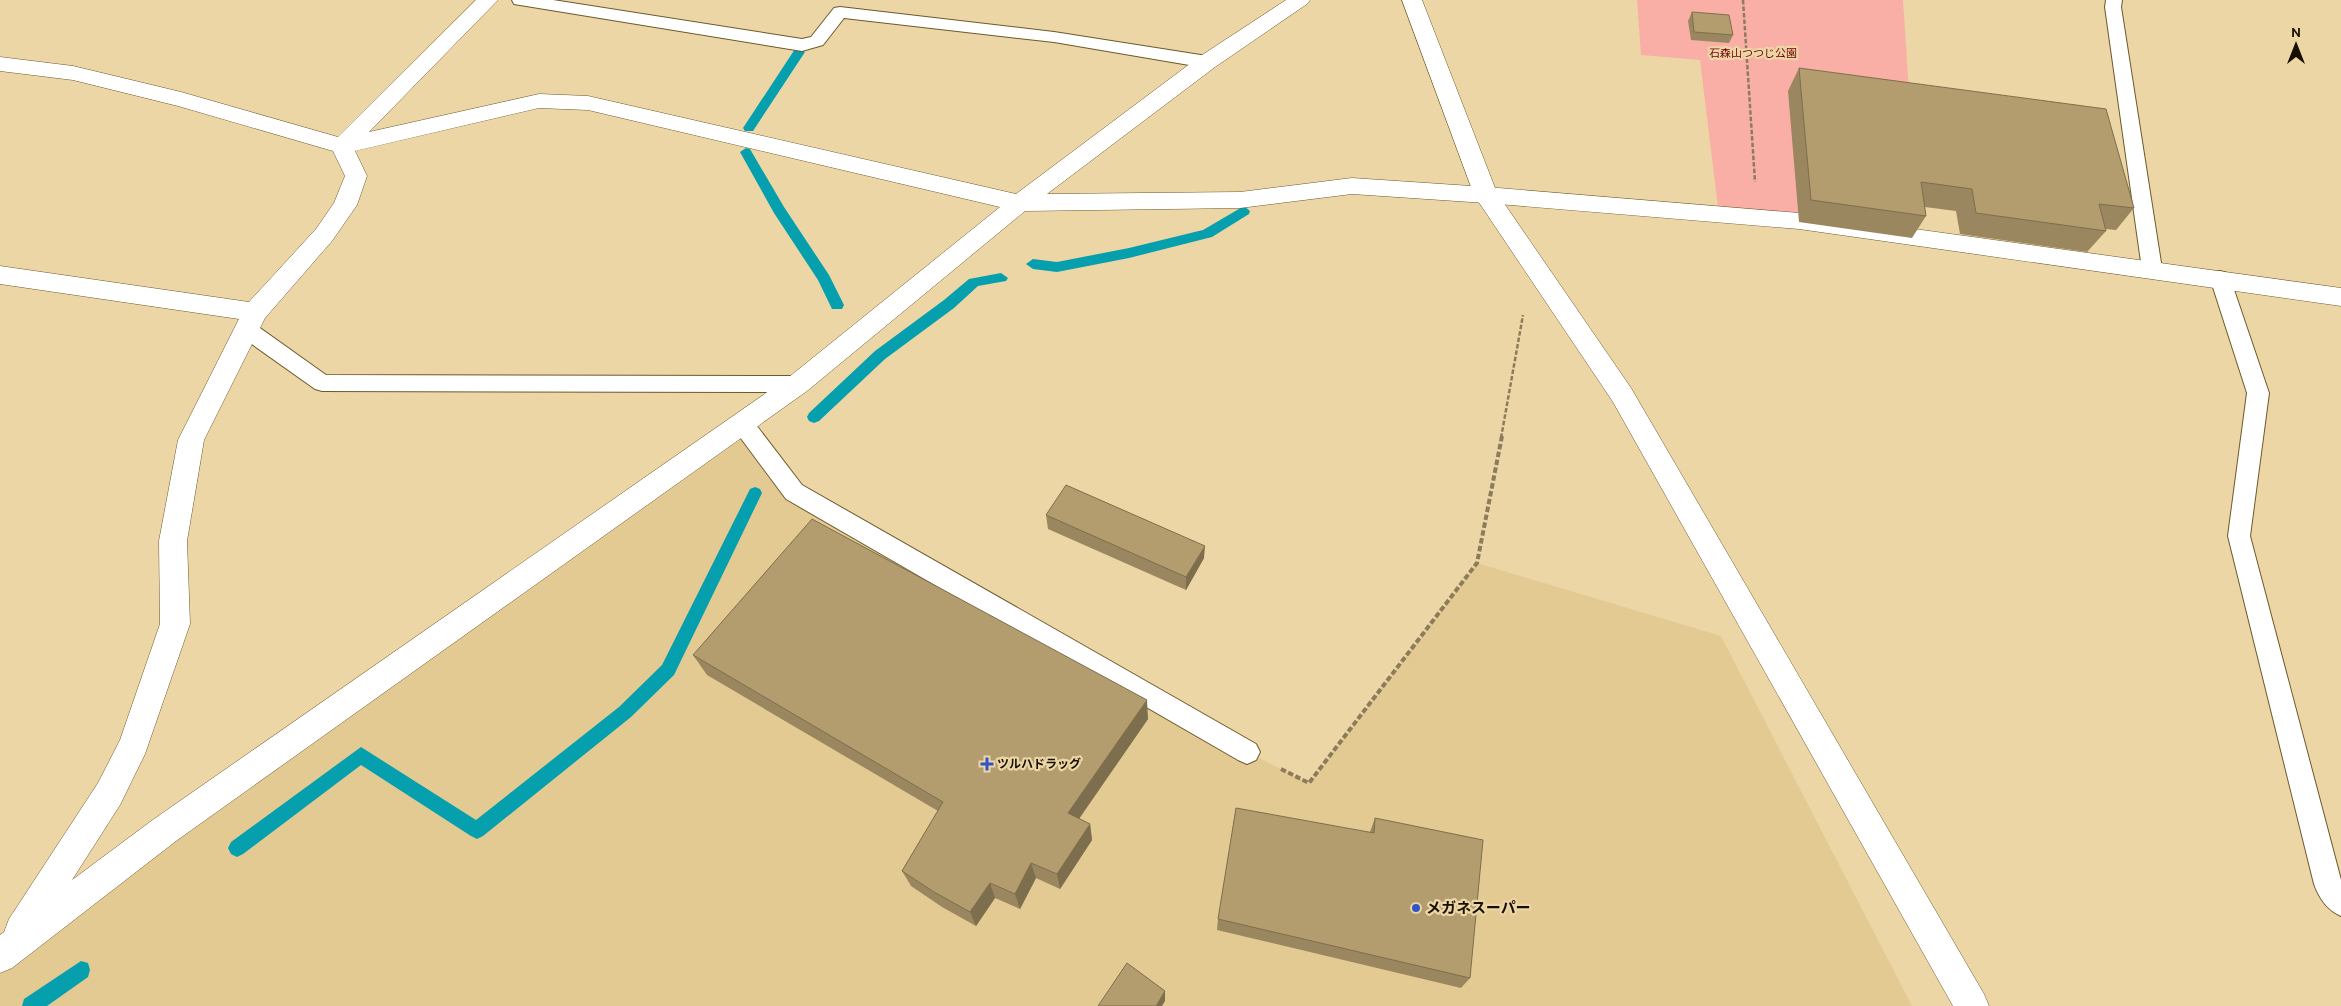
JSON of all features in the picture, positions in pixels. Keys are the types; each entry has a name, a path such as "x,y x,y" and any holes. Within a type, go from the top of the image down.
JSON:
{"street":[{"path":"342,146 488,0"},
{"path":"6,952 165,830 798,384 1020,203 1207,62 1300,0"},
{"path":"1412,0 1486,195 1622,395 1972,1006"},
{"path":"0,64 73,73 181,99 342,146 539,101 588,103 1020,203 1240,200 1352,186 1486,195 1799,222 2220,278 2341,297"},
{"path":"6,952 109,794 134,744 175,624 173,541 191,440 250,320 324,235 345,205 356,176 342,146"},
{"path":"0,275 250,320"}],"lane":[{"path":"520,0 802,45 817,41 840,12 1054,37 1207,62"},
{"path":"2114,0 2113,7 2152,269"},
{"path":"2220,278 2258,394 2239,536 2327,884 2341,902"},
{"path":"250,320 322,383 798,384"},
{"path":"742,423 794,492 1247,752"}],"path":[{"path":"1743,0 1758,218"},
{"path":"1247,752 1309,783 1477,563 1523,314"}],"shaded area":[{"path":"742,423 794,492 1247,752 1309,783 1477,563 1721,636 1912,1006 0,1006 0,958"}],"green space":[{"name":"石森山つつじ公園","path":"1637,0 1903,0 1910,107 1799,221 1719,216 1700,60 1641,55"}],"building":[{"path":"1692,12 1729,15 1733,35 1694,32"},
{"path":"1799,68 2106,109 2134,208 2099,204 2106,231 1976,213 1972,189 1921,182 1926,216 1811,200"},
{"path":"1066,485 1205,546 1186,577 1046,515"},
{"name":"ツルハドラッグ","path":"812,519 1147,700 1068,813 1090,824 1057,874 1031,863 1015,894 990,883 970,912 934,892 902,871 943,802 693,655"},
{"path":"1236,808 1374,833 1375,818 1483,840 1470,978 1218,919"},
{"path":"1127,963 1165,991 1156,1006 1098,1006"}],"waterway":[{"path":"749,128 799,52"},
{"path":"746,152 779,210 824,278 837,305"},
{"path":"1033,264 1057,267 1129,253 1207,234 1244,211"},
{"path":"814,417 880,355 903,336 949,304 974,282 1001,278"},
{"path":"237,848 361,755 477,830 625,712 668,670 755,493"},
{"path":"31,1006 81,970"}],"place":[{"name":"ツルハドラッグ","path":"987,764"},
{"name":"メガネスーパー","path":"1416,908"}]}
